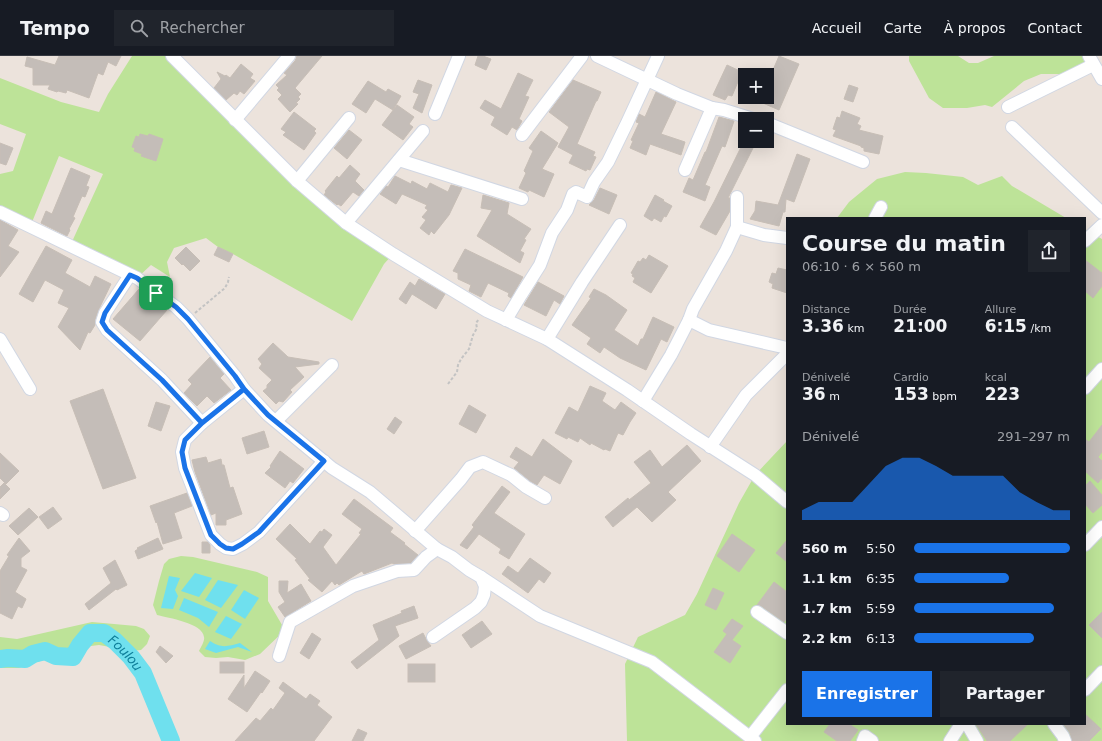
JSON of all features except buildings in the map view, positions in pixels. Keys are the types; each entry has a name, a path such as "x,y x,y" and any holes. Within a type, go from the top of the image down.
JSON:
{"street":[{"path":"172,56 297,181 346,223 393,254 482,308 547,339 755,475 786,501"},
{"path":"235,120 289,56"},
{"path":"435,114 459,56"},
{"path":"522,135 582,56"},
{"path":"597,56 678,94 712,108 738,114"},
{"path":"506,320 540,265 552,233 567,210 573,194 576,192 587,197 594,182 608,162 658,56"},
{"path":"1008,107 1091,60 1102,79"},
{"path":"685,170 712,108"},
{"path":"297,181 349,118"},
{"path":"774,126 863,162"},
{"path":"1012,127 1102,213"},
{"path":"346,223 423,131"},
{"path":"399,160 522,199"},
{"path":"643,401 671,355 693,309 726,251 737,227 737,197"},
{"path":"876,217 881,207"},
{"path":"0,212 137,278 176,307 188,319 244,389 268,415 332,468 370,492 437,549 452,557 469,570 540,616 652,662 752,739 786,691"},
{"path":"547,339 582,282 620,225"},
{"path":"1086,240 1102,225"},
{"path":"737,227 764,235 786,238"},
{"path":"130,275 105,313 102,322 107,330 162,380 202,423"},
{"path":"689,320 709,330 786,348"},
{"path":"0,340 30,389"},
{"path":"710,447 746,395 786,355"},
{"path":"276,421 332,365"},
{"path":"1086,387 1102,369"},
{"path":"244,389 202,423 185,440 182,452 185,468 211,535 220,544 226,548 233,549 259,532 324,461"},
{"path":"415,531 461,479 470,466 482,462 510,475 526,487 545,498"},
{"path":"1086,544 1102,527"},
{"path":"278,656 290,622 353,586 397,571 414,570 426,557 437,549"},
{"path":"433,637 475,608 481,602 484,595 485,586 481,577"},
{"path":"757,612 786,632"},
{"path":"1086,689 1102,672"},
{"path":"950,741 960,725"},
{"path":"968,725 977,741"},
{"path":"1055,725 1065,741"},
{"path":"863,741 865,736 872,741"}],"path":[{"path":"188,319 225,288 229,277"},
{"path":"448,384 457,372 458,364 461,359 469,349 473,335 477,328 476,323 482,315 479,312 482,308"}],"green space":[{"path":"132,56 172,56 297,181 393,254 384,264 352,321 218,247 206,238 174,248 167,262 170,277 151,265 137,278 70,246 103,174 59,156 30,227 0,212 0,174 13,171 26,134 0,124 0,78 61,102 99,112 108,94"},
{"path":"909,56 958,56 969,63 978,63 994,56 1087,56 1097,74 1041,74 1024,81 992,107 985,105 967,108 943,108 929,98 909,61"},
{"path":"905,172 926,173 963,177 978,185 1002,176 1012,186 1064,217 838,217 849,202 877,179"},
{"path":"1086,230 1102,239 1102,741 627,741 625,664 638,637 685,615 697,594 739,503 755,475 786,442 786,725 1086,725"},
{"path":"181,556 193,557 257,572 268,577 268,601 285,630 260,654 245,660 228,657 205,657 199,651 203,644 204,637 198,628 184,622 157,615 153,605 164,564 169,559"},
{"path":"92,622 136,626 144,629 150,636 147,644 141,650 132,651 99,645 83,647 19,668 0,668 0,637 17,639"}],"water":[{"path":"195,573 212,578 199,597 181,591"},
{"path":"169,576 180,578 175,590 178,596 173,609 161,608"},
{"path":"218,580 238,585 221,608 205,600"},
{"path":"244,590 259,598 245,619 231,610"},
{"path":"184,598 218,612 209,627 198,618 179,610"},
{"path":"226,616 242,624 231,639 215,632"},
{"path":"210,641 214,644 222,646 240,643 252,652 238,647 216,653 205,649"}],"waterway":[{"name":"Foulou","path":"0,659 25,659 33,654 45,651 56,656 73,657 80,645 90,633 104,633 115,641 131,657 143,673 171,741"}],"route":[{"path":"156,293 137,278 130,275 105,313 102,322 107,330 162,380 202,423 244,389 268,415 324,461 259,532 233,549 226,548 211,535 185,468 182,452 185,440 202,423 244,389 188,319 176,307 156,293"}]}
